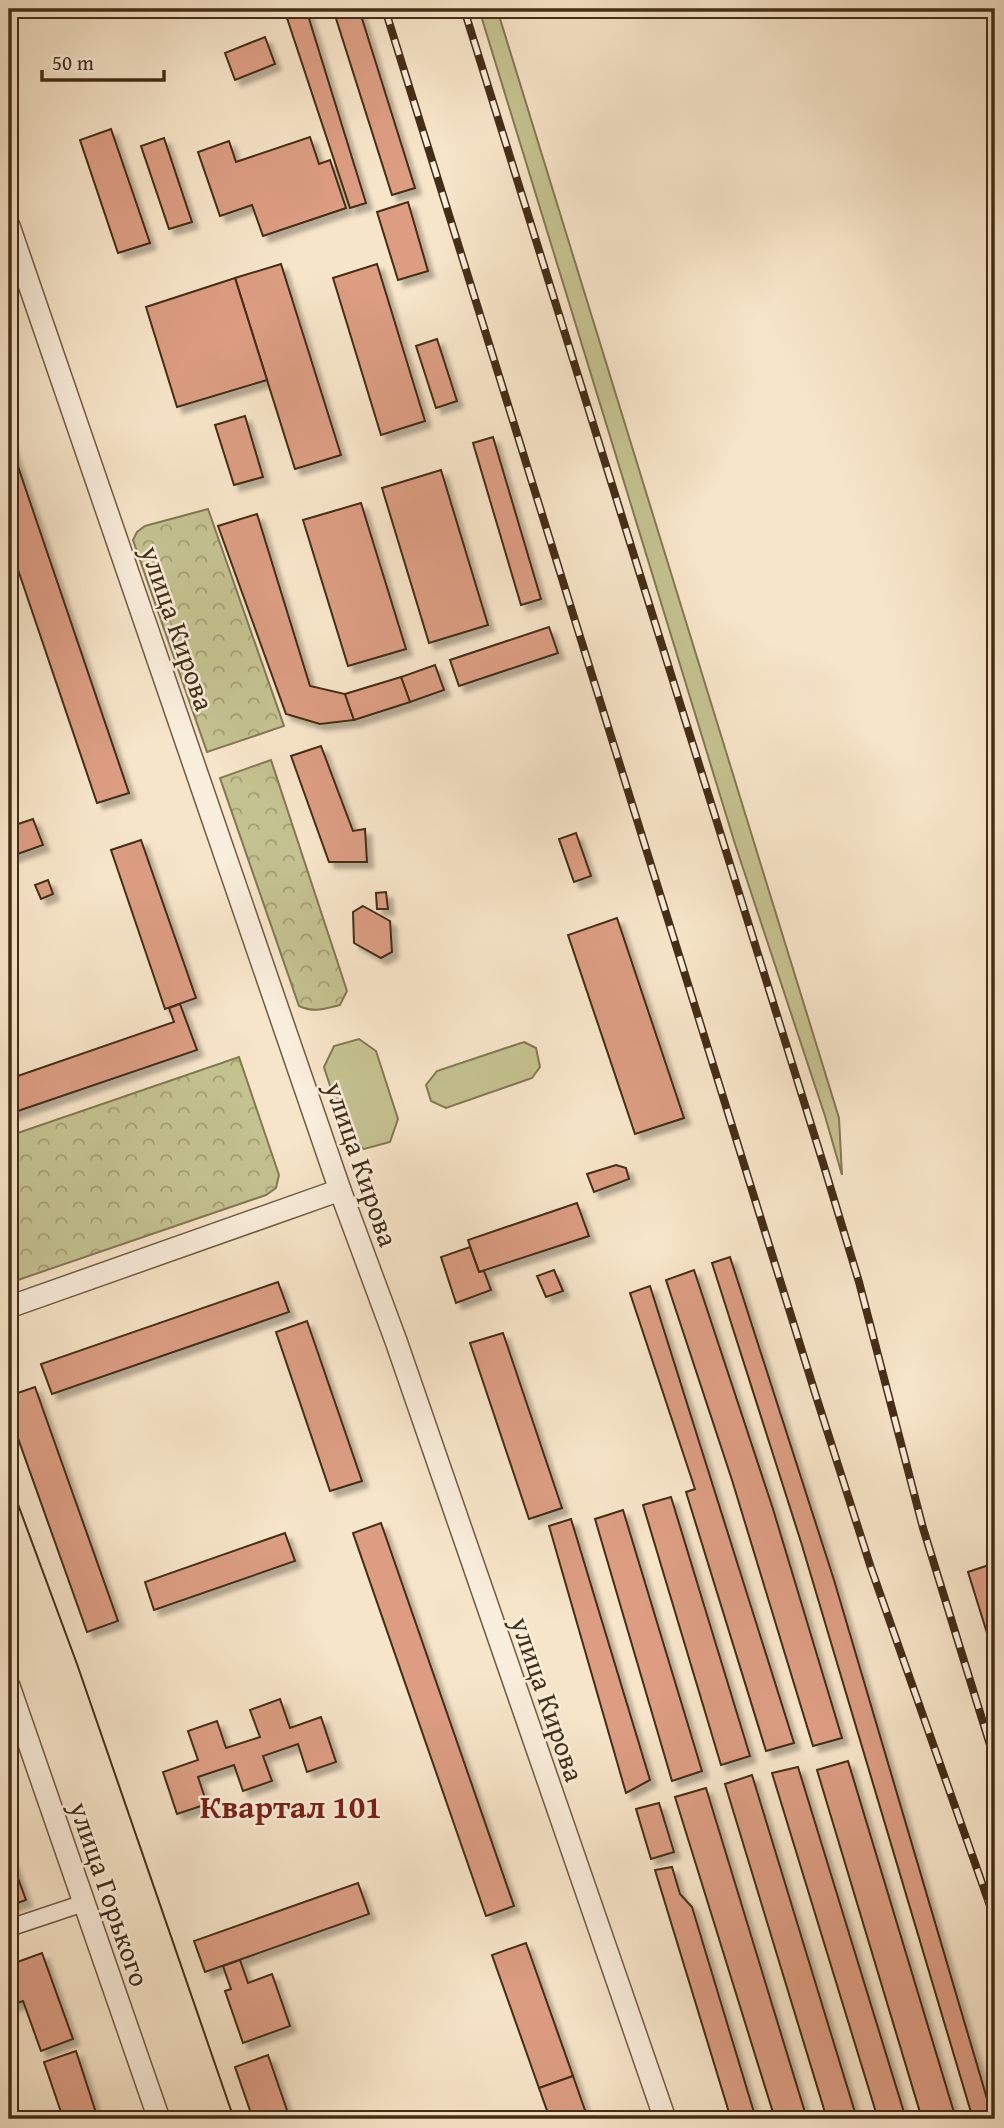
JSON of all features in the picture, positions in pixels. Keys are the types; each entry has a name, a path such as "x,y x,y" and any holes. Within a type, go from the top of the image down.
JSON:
{"street":[{"name":"улица Кирова","path":"9,226 340,1190 397,1340 665,2119"},
{"path":"9,1307 340,1190"},
{"name":"улица Горького","path":"9,1686 159,2119"},
{"path":"9,1928 84,1903"}],"green space":[{"path":"479,9 497,9 839,1118 842,1175 735,844"},
{"path":"208,509 284,726 207,752 133,540 137,532 145,526"},
{"path":"271,760 347,991 340,1005 324,1009 299,1006 220,778"},
{"path":"359,1039 376,1051 398,1119 390,1142 364,1149 347,1138 324,1067 334,1046"},
{"path":"524,1042 536,1048 540,1067 532,1078 446,1108 431,1101 426,1085 437,1071"},
{"path":"239,1057 279,1175 276,1188 266,1195 9,1283 9,1136"}],"building":[{"path":"284,9 306,9 366,203 350,208"},
{"path":"333,9 359,9 415,188 392,195"},
{"path":"265,37 275,64 235,80 225,53"},
{"path":"111,129 150,243 118,253 80,140"},
{"path":"310,137 319,164 330,160 346,208 263,236 252,205 220,216 198,152 229,141 236,162"},
{"path":"164,138 192,222 169,229 141,146"},
{"path":"408,202 428,271 398,280 377,212"},
{"path":"281,264 341,455 295,469 235,278"},
{"path":"377,264 425,421 381,435 333,278"},
{"path":"235,278 267,380 177,407 146,307"},
{"path":"437,339 457,401 436,408 416,346"},
{"path":"245,416 263,477 234,485 215,425"},
{"path":"493,437 541,599 521,605 473,443"},
{"path":"9,440 129,793 97,803 9,543"},
{"path":"441,470 488,625 429,643 382,488"},
{"path":"361,503 406,649 348,666 303,520"},
{"path":"257,514 310,686 345,694 354,720 320,724 286,714 218,526"},
{"path":"549,627 558,653 459,686 450,660"},
{"path":"435,665 444,690 410,702 401,677"},
{"path":"401,677 410,702 354,720 345,694"},
{"path":"321,746 353,831 365,829 367,862 329,862 291,756"},
{"path":"33,819 43,845 9,857 9,827"},
{"path":"576,833 591,876 574,882 559,839"},
{"path":"141,840 196,998 165,1009 111,850"},
{"path":"48,880 53,894 41,899 35,885"},
{"path":"386,892 388,909 377,909 376,893"},
{"path":"363,906 390,921 392,952 381,958 354,943 353,912"},
{"path":"617,918 684,1118 635,1134 568,935"},
{"path":"180,1004 197,1050 9,1114 9,1079 174,1022 169,1008"},
{"path":"616,1165 626,1168 629,1179 594,1192 587,1174"},
{"path":"577,1203 589,1236 479,1272 468,1240"},
{"path":"470,1247 479,1272 484,1271 491,1290 456,1303 441,1257"},
{"path":"730,1257 834,1580 993,2119 973,2119 801,1542 712,1263"},
{"path":"554,1270 563,1291 546,1297 537,1276"},
{"path":"694,1270 773,1509 842,1738 813,1746 732,1480 666,1280"},
{"path":"278,1282 289,1312 52,1394 41,1364"},
{"path":"650,1286 794,1743 766,1751 686,1492 695,1489 630,1293"},
{"path":"307,1321 362,1481 330,1491 276,1332"},
{"path":"503,1333 562,1508 529,1519 470,1343"},
{"path":"35,1387 118,1621 87,1632 9,1413 9,1396"},
{"path":"671,1497 750,1756 721,1765 643,1505"},
{"path":"623,1510 702,1771 672,1781 595,1519"},
{"path":"571,1519 650,1780 626,1793 549,1526"},
{"path":"381,1523 514,1906 486,1916 353,1533"},
{"path":"285,1533 295,1561 154,1610 145,1582"},
{"path":"995,1563 995,1630 987,1633 968,1572"},
{"path":"280,1699 290,1728 321,1717 336,1762 307,1772 298,1744 263,1756 272,1781 243,1791 234,1765 198,1777 207,1804 177,1814 163,1772 198,1760 188,1731 217,1721 226,1748 260,1737 250,1710"},
{"path":"848,1761 956,2119 922,2119 817,1770"},
{"path":"798,1767 906,2119 878,2119 772,1773"},
{"path":"752,1775 857,2119 827,2119 725,1784"},
{"path":"706,1788 807,2119 775,2119 675,1797"},
{"path":"659,1803 674,1852 651,1859 636,1809"},
{"path":"9,1854 26,1900 9,1906"},
{"path":"672,1867 680,1894 692,1907 756,2119 731,2119 655,1870"},
{"path":"358,1883 369,1914 205,1972 194,1941"},
{"path":"526,1943 573,2076 539,2088 492,1955"},
{"path":"42,1953 73,2039 41,2051 23,2001 9,2006 9,1965"},
{"path":"240,1960 248,1983 272,1974 290,2026 243,2043 225,1991 231,1989 223,1966"},
{"path":"76,2051 98,2119 50,2119 62,2115 44,2062"},
{"path":"268,2055 290,2119 253,2119 235,2067"},
{"path":"573,2076 588,2119 550,2119 539,2088"}],"tram line":[{"path":"9,1480 77,1664 234,2119"}],"railway":[{"path":"385,9 816,1396 871,1568 995,1920"},
{"path":"464,9 823,1163 859,1282 923,1528 995,1761"}],"district":[{"name":"Квартал 101","path":"291,1807"}]}
